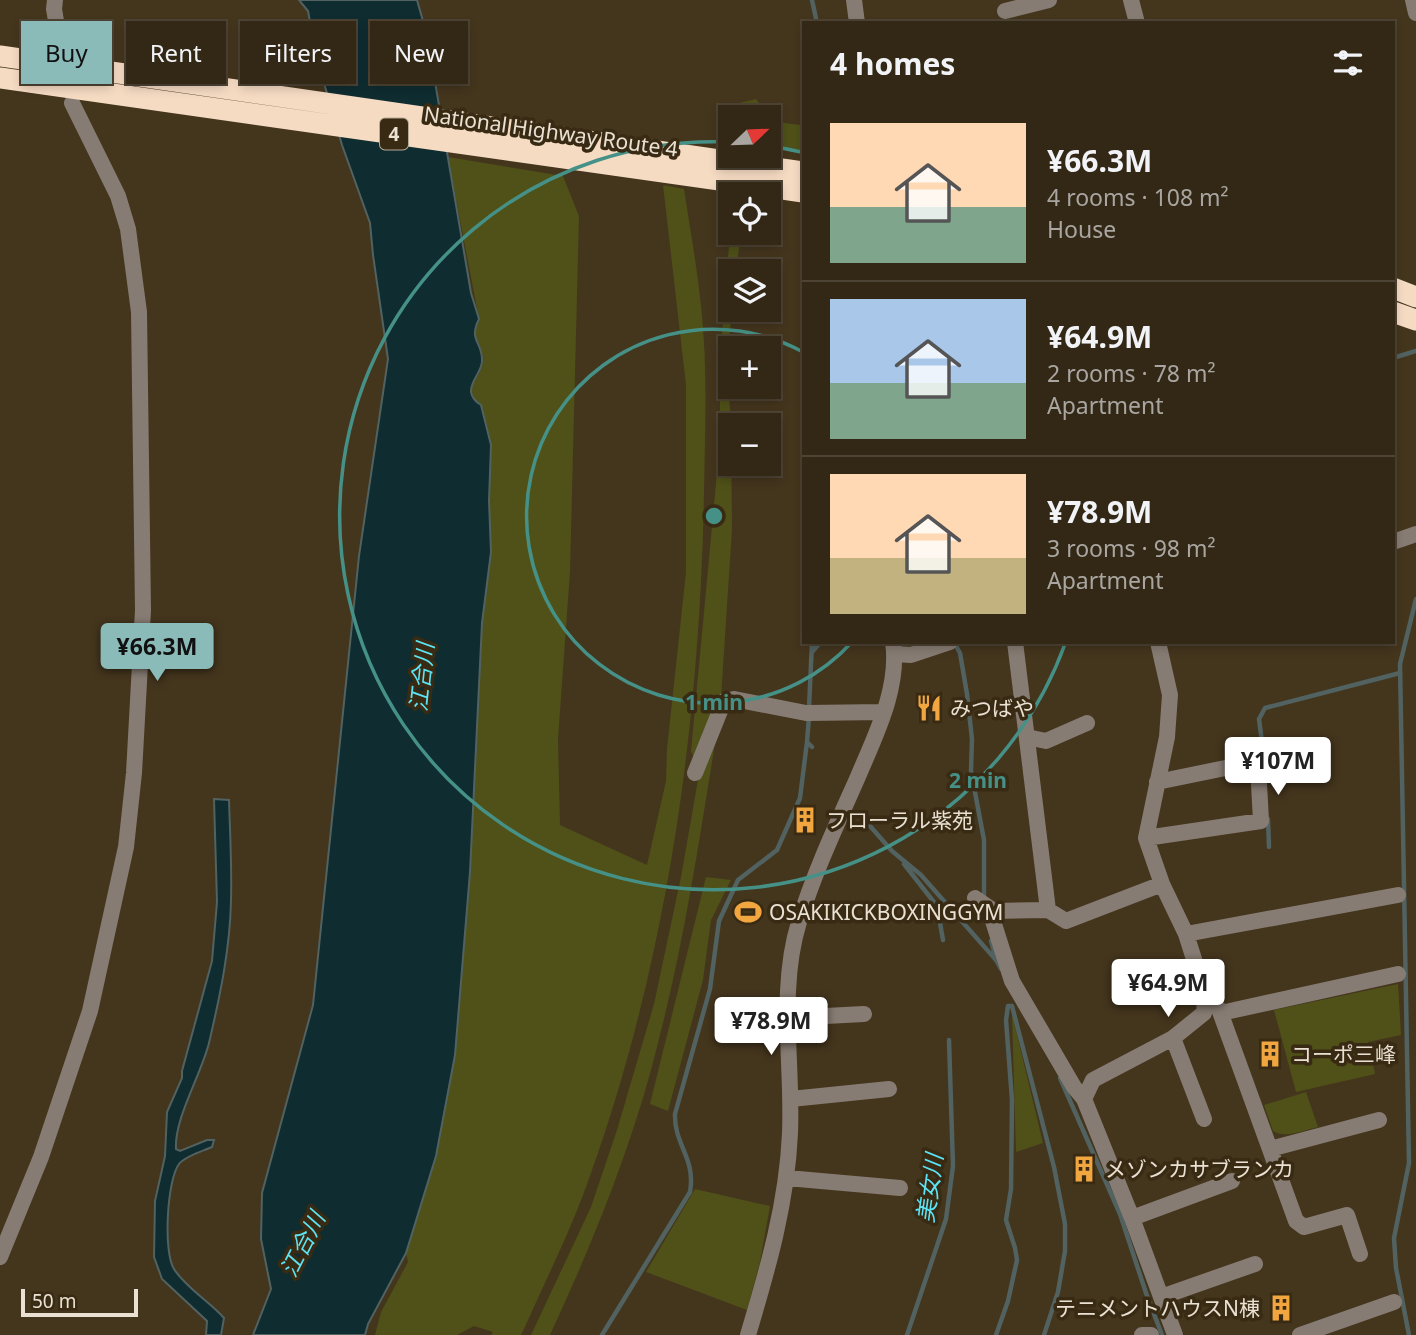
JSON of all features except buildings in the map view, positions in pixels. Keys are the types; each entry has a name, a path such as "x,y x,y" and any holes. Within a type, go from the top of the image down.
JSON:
{"highway":[{"name":"National Highway Route 4","path":"0,55 680,165 802,192"},
{"name":"National Highway Route 4","path":"0,78 108,94 680,165 802,172"},
{"path":"1395,290 1416,297"},
{"path":"1395,313 1416,320"}],"street":[{"path":"55,0 56,21"},
{"path":"853,0 856,21"},
{"path":"1005,11 1049,0"},
{"path":"1131,0 1136,21"},
{"path":"1413,0 1416,13"},
{"path":"0,1256 41,1157 90,1011 127,847 134,773 143,610 139,312 128,229 122,207 72,103"},
{"path":"1395,541 1416,534"},
{"path":"748,1335 770,1259 787,1178 791,1099 787,1018 789,960 799,922 815,876 868,754 889,697 894,648 911,654 945,644"},
{"path":"1015,644 1048,910"},
{"path":"1084,1098 1093,1080 1173,1038 1204,1013 1205,1000 1186,934 1162,884 1146,838 1167,737 1170,695 1158,644"},
{"path":"695,773 724,701 734,699 806,713 883,712"},
{"path":"1027,737 1046,741 1087,723"},
{"path":"1146,838 1261,821 1258,765 1250,762 1157,782"},
{"path":"1162,884 1066,920 1048,910 986,905 1012,981 1074,1087 1084,1098 1175,1335"},
{"path":"1186,934 1398,895"},
{"path":"1220,1013 1398,974"},
{"path":"1205,1000 1219,1009 1296,1221 1304,1227 1347,1215 1360,1254"},
{"path":"787,1018 864,1014"},
{"path":"1173,1038 1204,1119"},
{"path":"791,1099 889,1089"},
{"path":"1270,1149 1379,1119"},
{"path":"787,1178 900,1188"},
{"path":"1132,1218 1232,1181"},
{"path":"1161,1297 1255,1264"},
{"path":"1300,1335 1394,1302"},
{"path":"1143,1335 1150,1335"}],"shaded area":[{"path":"756,99 761,105 731,105"},
{"path":"781,121 802,125 802,151 781,147"},
{"path":"448,157 563,176 579,216 570,572 558,739 560,825 647,865 666,781 686,572 686,385 663,185 684,189 701,306 706,400 701,579 687,752 660,923 641,1008 618,1091 568,1232 521,1335 491,1335 493,1332 474,1326 457,1335 375,1335 381,1312 408,1262 406,1253 436,1156 455,1055 470,872 482,623 491,552 489,501 471,388 483,364 483,356 475,335 479,319"},
{"path":"729,245 739,245 738,259 728,259"},
{"path":"723,322 731,322 729,336 722,336"},
{"path":"720,399 729,399 730,413 720,413"},
{"path":"718,462 718,476 731,476 732,529 721,698 694,758 691,751"},
{"path":"716,737 677,961 639,1112 598,1225 550,1335 531,1335 591,1207 617,1130 654,1004 681,877 699,774"},
{"path":"706,877 731,880 711,920 703,980 668,1111 650,1104"},
{"path":"1398,984 1401,1035 1368,1042 1375,1074 1296,1092 1274,1010"},
{"path":"1012,1014 1043,1143 1016,1152"},
{"path":"1306,1092 1318,1127 1289,1134 1273,1131 1264,1105"},
{"path":"695,1189 770,1206 760,1262 747,1310 646,1272"}],"water":[{"name":"江合川","path":"299,0 417,0 423,21 370,21 370,84 435,84 471,293 479,319 475,337 482,361 471,392 474,400 481,405 491,445 491,552 482,623 470,872 455,1055 436,1156 406,1253 368,1324 365,1335 253,1335 271,1289 261,1239 262,1193 313,1005 359,556 388,359 370,223 342,145 324,84 356,84 356,21 310,21 308,11"},
{"path":"214,799 229,800 229,937 209,1043 183,1111 176,1149 180,1151 207,1140 214,1140 212,1147 179,1164 172,1185 168,1216 168,1248 174,1269 224,1318 221,1335 206,1335 207,1321 162,1279 154,1257 155,1201 165,1156 167,1112 182,1078 212,961 217,902"}],"waterway":[{"path":"812,0 817,21"},
{"path":"1395,357 1416,351"},
{"path":"1409,1335 1396,1268 1394,1238 1409,1163 1400,664 1416,599"},
{"path":"809,708 812,644"},
{"path":"812,652 819,644"},
{"path":"955,644 960,653 967,694 972,739 971,771 984,840 984,898"},
{"path":"1265,765 1259,719 1265,708 1400,673"},
{"path":"809,717 807,742 812,747"},
{"path":"602,1335 690,1192 690,1170 678,1134 675,1114 710,989 719,921 738,880 777,850 800,798 807,742"},
{"path":"863,818 892,851 921,875 1001,969"},
{"path":"1268,819 1269,847"},
{"name":"美女川","path":"904,864 937,906 943,940"},
{"path":"991,941 996,959"},
{"path":"996,1335 1008,1301 1017,1260 1006,1220 1011,1189 1012,1100 1006,1020 1008,1006 1012,1006 1054,1167 1065,1224 1065,1251 1058,1292 1044,1335"},
{"name":"美女川","path":"907,1335 946,1219 953,1166 949,1040"},
{"path":"1060,1078 1120,1214 1162,1335"}],"place":[{"name":"みつばや","path":"929,708"},
{"name":"フローラル紫苑","path":"805,820"},
{"name":"OSAKIKICKBOXINGGYM","path":"748,912"},
{"name":"コーポ三峰","path":"1270,1054"},
{"name":"メゾンカサブランカ","path":"1084,1169"},
{"name":"テニメントハウスN棟","path":"1281,1308"}]}
